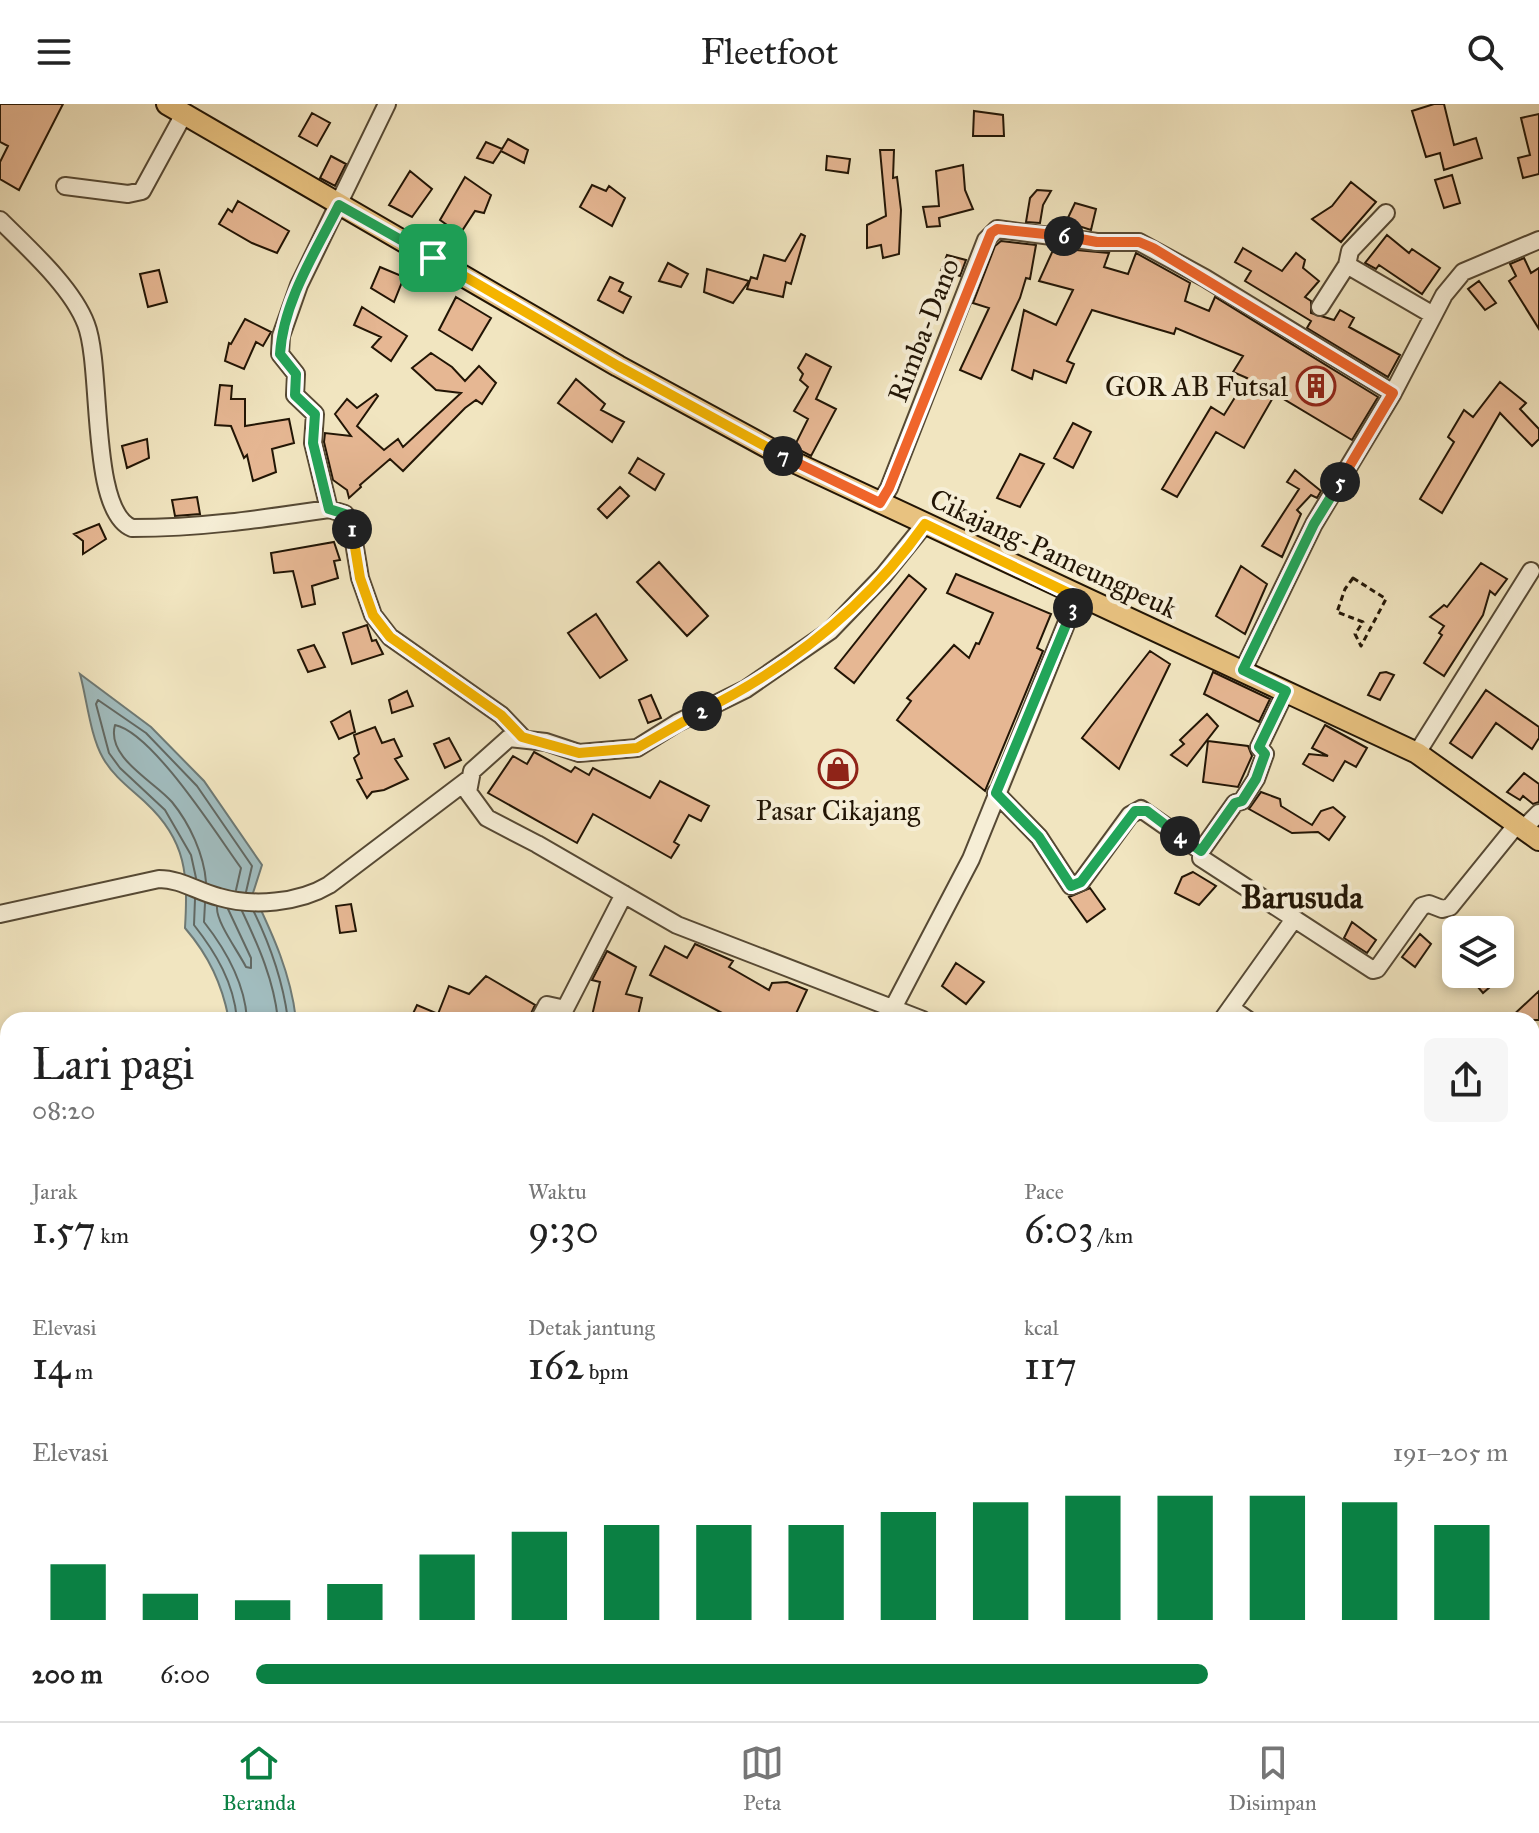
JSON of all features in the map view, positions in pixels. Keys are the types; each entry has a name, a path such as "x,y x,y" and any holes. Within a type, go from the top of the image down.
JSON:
{"main road":[{"name":"Cikajang-Pameungpeuk","path":"176,109 618,366 798,464 1077,597 1243,670 1417,753 1530,826"}],"street":[{"path":"329,509 313,443 315,414 295,395 296,374 280,354 281,336 299,285 387,104"},
{"path":"65,186 128,194 142,191 176,109"},
{"path":"1320,307 1347,265 1350,251 1386,213"},
{"path":"0,220 73,299 86,323 94,351 101,463 115,513 123,524 132,528 191,528 329,509 345,514 351,524 360,578 373,615 390,637 501,715 522,737"},
{"name":"Rimba-Dano","path":"880,503 889,488 986,240 997,229 1097,242 1139,242 1205,278 1393,393"},
{"path":"1243,670 1314,524 1393,393 1444,295 1463,272 1539,240"},
{"path":"1347,265 1433,315"},
{"path":"0,914 159,879 184,884 217,897 264,903 310,894 329,885 469,779 492,751 509,738 522,737 579,753 637,748 677,723 746,689 830,631 883,576 925,524"},
{"path":"1417,753 1531,571"},
{"path":"893,1008 971,859 1077,597"},
{"path":"1286,691 1259,747 1265,754 1256,779 1201,851 1201,858 1375,970 1422,906 1450,907 1530,826"},
{"path":"469,779 468,792 487,818 677,925 903,1012"},
{"path":"996,793 1039,837 1071,886 1081,882 1130,815 1141,809 1201,851"},
{"path":"543,1012 547,1005 565,1009 624,894"},
{"path":"1228,1012 1294,919"}],"path":[{"path":"1353,578 1386,599 1361,646 1355,634 1363,622 1337,612 1345,589 1353,578"}],"water":[{"path":"80,674 151,727 204,781 262,865 253,893 285,971 295,1012 227,1012 213,971 185,928 185,876 170,831 160,817 107,765 92,728"}],"building":[{"path":"0,104 63,104 19,190 0,179 0,162 8,146 0,142"},
{"path":"1444,104 1454,145 1476,138 1482,158 1444,170 1440,153 1426,157 1412,111"},
{"path":"974,111 1003,115 1004,136 973,136"},
{"path":"312,113 330,123 317,146 299,136"},
{"path":"1539,114 1539,174 1523,178 1518,158 1530,155 1521,118"},
{"path":"508,139 528,150 524,163 501,151 493,163 477,158 486,142 502,149"},
{"path":"880,150 894,150 893,178 897,177 901,210 899,254 883,258 881,245 867,248 867,225 886,216"},
{"path":"331,156 346,164 335,186 320,178"},
{"path":"827,156 850,159 848,173 826,170"},
{"path":"963,165 965,190 973,209 939,218 940,226 927,227 923,207 939,206 936,171"},
{"path":"410,171 432,189 412,217 389,205"},
{"path":"1452,175 1460,203 1444,208 1435,180"},
{"path":"465,177 491,195 484,213 475,211 460,234 440,220"},
{"path":"1351,182 1376,202 1341,242 1312,219 1332,206"},
{"path":"592,185 606,191 609,186 625,198 612,226 580,207"},
{"path":"1037,190 1051,191 1043,205 1040,223 1026,222 1030,198"},
{"path":"238,201 289,231 277,253 219,224 228,209 232,212"},
{"path":"1075,203 1096,209 1091,230 1066,222"},
{"path":"801,234 805,236 791,284 786,282 783,297 747,289 751,277 757,279 764,255 785,261"},
{"path":"1387,235 1409,253 1412,249 1440,268 1422,294 1379,265 1376,269 1365,263"},
{"path":"1001,241 1036,245 1030,279 1026,278 1020,298 981,379 960,370 989,308 973,303 995,246"},
{"path":"1054,248 1109,253 1104,267 1128,274 1136,253 1190,283 1185,301 1209,311 1215,297 1378,397 1352,440 1275,394 1244,448 1216,432 1177,497 1162,489 1211,407 1224,415 1247,378 1233,372 1243,356 1176,328 1174,334 1092,310 1067,361 1074,364 1066,383 1034,370 1032,379 1012,370 1024,310 1056,325 1073,290 1039,281"},
{"path":"1243,248 1282,271 1296,253 1305,260 1303,268 1319,281 1305,297 1311,301 1311,313 1334,320 1340,310 1354,318 1349,327 1400,355 1388,377 1307,328 1311,321 1245,281 1251,271 1235,262"},
{"path":"947,255 966,260 960,276 941,270"},
{"path":"1524,258 1531,273 1539,268 1539,329 1509,281 1516,276 1510,264"},
{"path":"668,263 688,274 681,287 659,281"},
{"path":"380,267 404,277 394,302 371,288"},
{"path":"707,269 749,281 733,303 704,292"},
{"path":"159,270 167,302 148,307 140,274"},
{"path":"610,277 623,283 619,291 631,297 623,313 598,300"},
{"path":"1479,281 1496,303 1485,310 1468,289"},
{"path":"456,297 491,318 472,350 439,330"},
{"path":"362,307 407,336 391,361 372,347 381,337 354,325"},
{"path":"245,319 271,332 263,346 256,342 244,369 225,361 229,343"},
{"path":"431,353 452,367 465,381 479,366 496,383 482,404 476,400 465,408 403,471 390,459 349,498 347,490 333,480 324,442 325,433 351,436 335,414 347,399 357,408 376,394 378,396 357,426 384,450 398,439 403,447 461,393 436,390 412,368"},
{"path":"806,354 831,367 816,399 836,409 811,456 794,447 808,419 794,411 808,387 800,380 803,374 798,368"},
{"path":"576,379 605,404 601,410 624,422 612,442 558,403"},
{"path":"1500,382 1526,403 1520,409 1539,429 1539,439 1532,446 1500,413 1442,513 1420,499 1454,442 1448,437 1464,410 1473,417"},
{"path":"220,385 232,386 231,399 245,399 245,426 289,419 294,443 272,449 276,472 253,481 247,455 244,458 231,426 215,425"},
{"path":"1073,423 1091,432 1073,468 1054,458"},
{"path":"147,439 149,458 127,468 122,446"},
{"path":"1020,454 1044,464 1020,507 997,498"},
{"path":"638,458 664,474 655,490 629,473"},
{"path":"1295,470 1321,491 1317,498 1311,495 1297,510 1301,514 1282,557 1262,546 1299,489 1287,482"},
{"path":"620,487 629,496 607,518 598,509"},
{"path":"197,497 200,514 175,516 172,500"},
{"path":"99,524 106,539 83,554 83,541 74,534"},
{"path":"334,542 340,560 334,561 338,578 312,586 315,604 302,607 293,571 274,573 271,553"},
{"path":"659,562 708,616 687,636 637,582"},
{"path":"1481,563 1507,579 1495,595 1490,591 1483,615 1444,676 1424,663 1442,635 1439,633 1444,626 1430,617 1444,605 1447,607"},
{"path":"1241,566 1267,584 1245,634 1216,616"},
{"path":"956,574 1051,614 1037,648 1043,651 985,791 897,720 911,701 907,698 954,645 969,658 993,613 947,593"},
{"path":"909,575 926,589 854,683 835,668"},
{"path":"596,614 627,660 600,678 568,633"},
{"path":"367,625 372,641 376,640 383,654 352,664 343,633"},
{"path":"314,645 325,667 308,672 298,650"},
{"path":"1150,651 1170,664 1119,769 1082,738"},
{"path":"1213,672 1270,699 1259,722 1204,694"},
{"path":"1380,673 1394,675 1380,700 1368,695"},
{"path":"1486,690 1539,727 1539,738 1532,749 1496,723 1472,758 1450,743"},
{"path":"407,691 413,706 392,713 389,700"},
{"path":"651,695 661,718 648,723 639,700"},
{"path":"350,711 355,732 339,739 331,722"},
{"path":"1207,714 1218,726 1187,766 1171,755 1184,744 1180,740"},
{"path":"1325,725 1367,748 1356,767 1345,761 1333,781 1303,764 1309,754 1328,756 1312,748"},
{"path":"375,727 382,743 394,739 402,756 395,759 408,779 372,792 367,798 357,780 362,778 354,758 359,754 354,735"},
{"path":"449,738 461,760 445,768 434,744"},
{"path":"1208,741 1248,746 1252,756 1238,787 1203,782"},
{"path":"534,752 571,772 575,767 589,775 593,768 650,798 660,781 709,806 701,821 689,815 674,842 679,845 671,858 593,814 577,843 488,793 513,756 527,764"},
{"path":"1524,773 1539,784 1539,802 1533,804 1523,796 1520,800 1507,792"},
{"path":"1261,792 1280,799 1281,806 1312,825 1321,811 1333,807 1345,817 1329,840 1318,832 1292,833 1249,809"},
{"path":"1193,872 1216,886 1199,905 1175,893 1182,877"},
{"path":"1090,888 1105,909 1087,922 1069,897"},
{"path":"351,904 356,931 340,933 336,906"},
{"path":"1352,922 1376,940 1367,953 1344,938"},
{"path":"1420,934 1431,944 1415,967 1402,957"},
{"path":"695,944 733,961 729,967 769,990 772,983 787,982 807,990 797,1012 720,1012 650,975 665,946 687,958"},
{"path":"607,951 636,967 626,994 642,998 639,1012 593,1012 600,982 592,980"},
{"path":"956,963 984,982 966,1004 942,986"},
{"path":"486,976 535,1005 532,1012 439,1012 449,986 469,994"},
{"path":"1539,991 1539,1012 1517,1012"},
{"path":"417,1005 433,1012 414,1012"}],"place":[{"name":"GOR AB Futsal","path":"1316,386"},
{"name":"Pasar Cikajang","path":"838,769"}],"district":[{"name":"Barusuda","path":"1302,897"}],"route":[{"path":"339,205 433,258 618,366 798,464 880,503 889,488 986,240 997,229 1097,242 1139,242 1205,278 1393,393 1314,524 1243,670 1286,691 1259,747 1265,754 1256,779 1242,801 1235,803 1201,851 1147,811 1135,811 1081,882 1071,886 1039,837 996,793 1077,597 925,524 883,576 830,631 746,689 677,723 637,748 579,753 522,737 501,715 425,665 390,637 373,615 360,578 351,524 345,514 329,509 313,443 315,414 295,395 296,374 280,354 281,336 299,285 339,205"}]}
